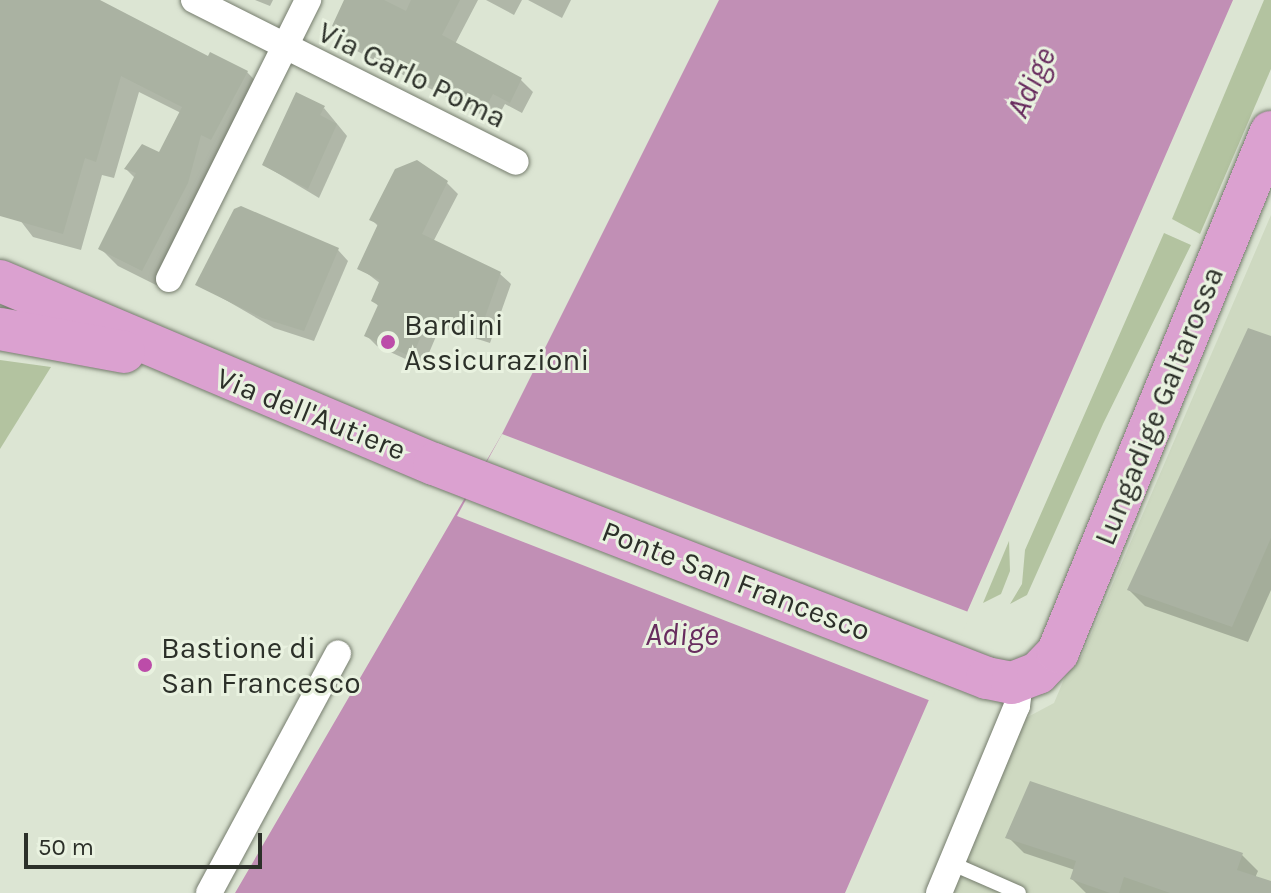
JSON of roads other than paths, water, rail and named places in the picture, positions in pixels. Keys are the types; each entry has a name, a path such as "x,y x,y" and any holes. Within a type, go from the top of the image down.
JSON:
{"main road":[{"name":"Lungadige Galtarossa","path":"1015,678 1058,652 1271,132"},
{"name":"Via dell'Autiere","path":"0,281 22,286 188,365 434,464"},
{"name":"Via dell'Autiere","path":"0,329 188,365"},
{"name":"Ponte San Francesco","path":"434,464 1015,678"}],"street":[{"name":"Via Carlo Poma","path":"194,0 516,162"},
{"path":"169,279 308,0"},
{"path":"209,893 338,653"},
{"name":"Lungadige Galtarossa","path":"939,893 1017,706 1015,678"}],"lane":[{"path":"953,864 1019,893"}],"water":[{"name":"Adige","path":"719,0 1233,0 845,893 235,893 502,434"}],"place":[{"name":"Bardini Assicurazioni","path":"388,342"},
{"name":"Bastione di San Francesco","path":"145,665"}]}
